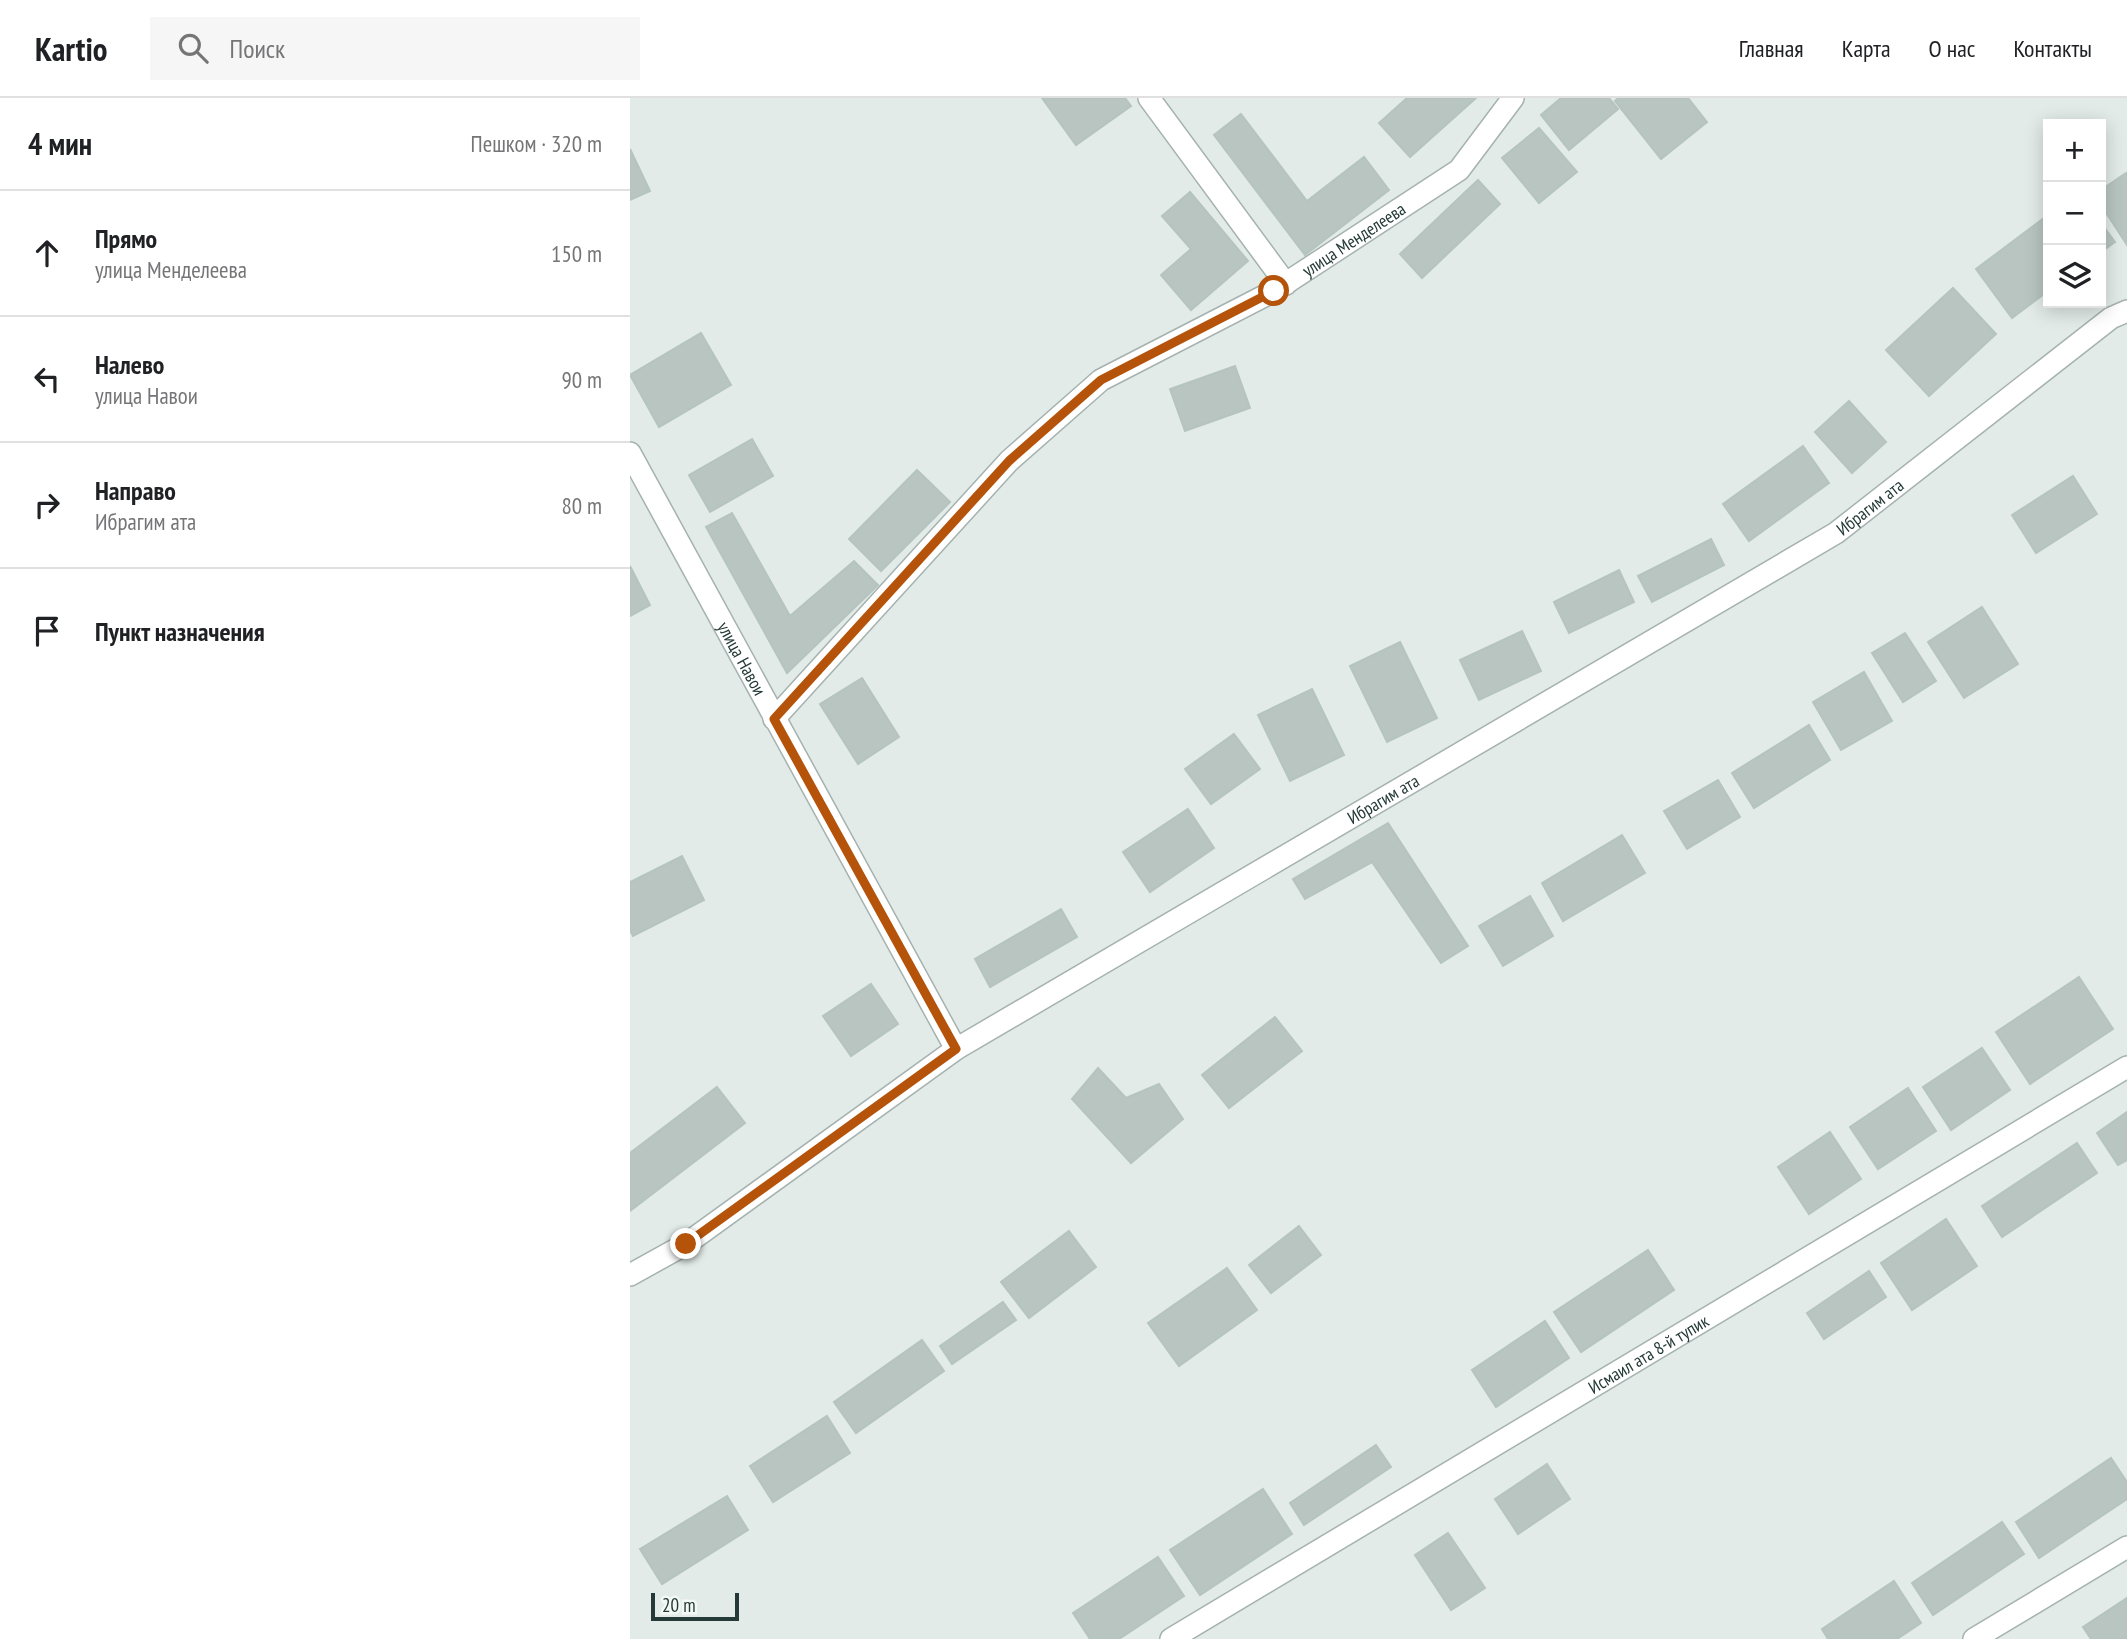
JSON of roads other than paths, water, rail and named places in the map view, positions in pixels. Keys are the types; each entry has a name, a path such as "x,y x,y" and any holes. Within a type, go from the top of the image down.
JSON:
{"street":[{"path":"1149,98 1286,284"},
{"name":"улица Менделеева","path":"774,719 1009,461 1101,380 1286,284 1459,170 1513,98"},
{"name":"Ибрагим ата","path":"630,1275 686,1244 956,1049 1836,533 2111,318 2127,312"},
{"name":"улица Навои","path":"630,453 956,1049"},
{"name":"Исмаил ата 8-й тупик","path":"1171,1639 2127,1067"},
{"path":"1974,1639 2127,1547"}]}
